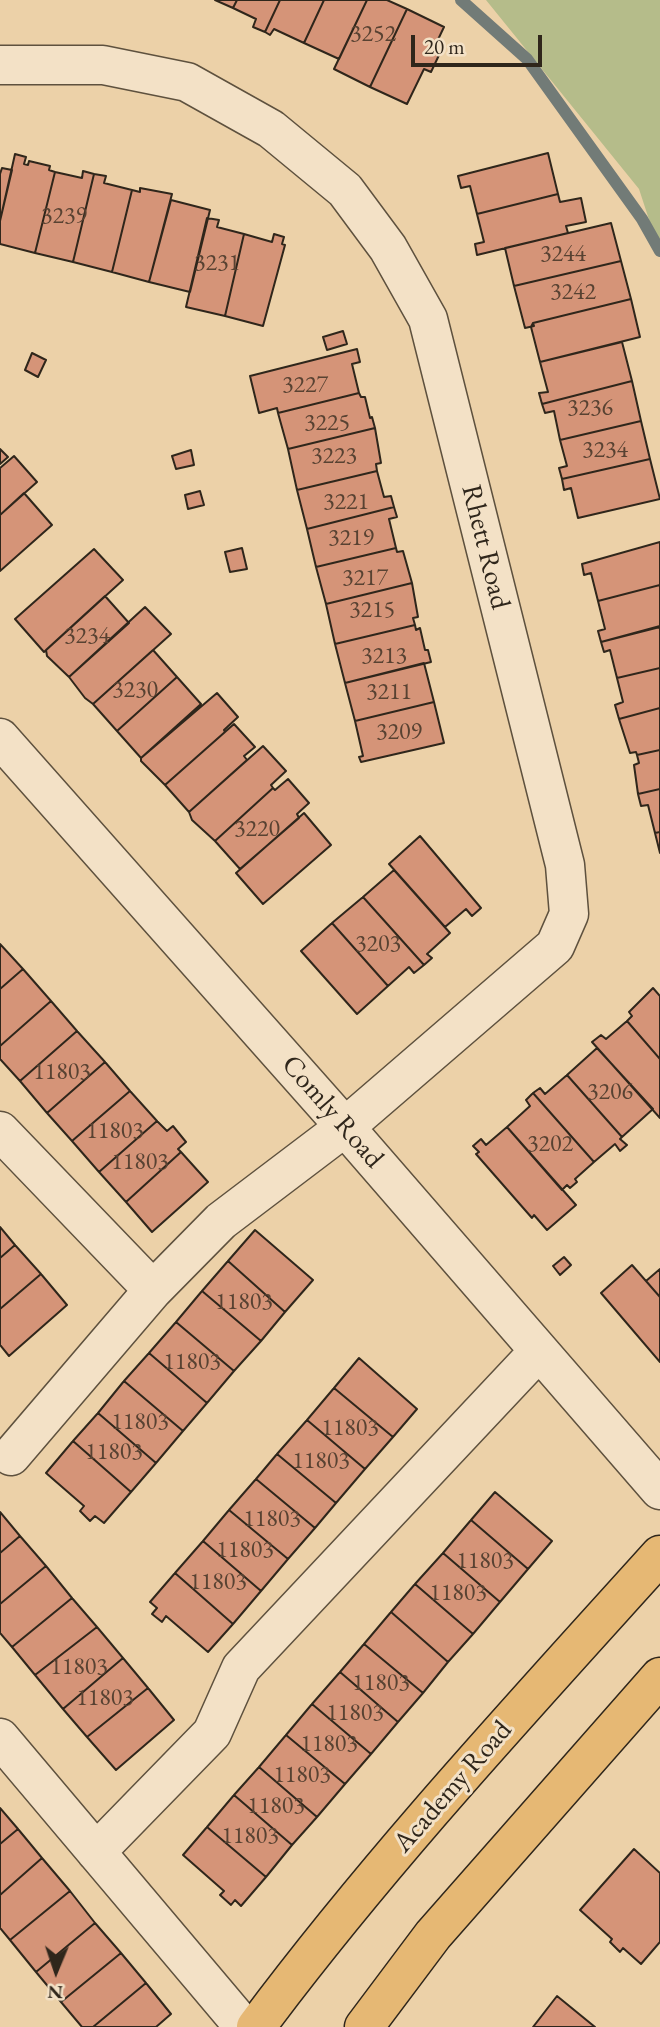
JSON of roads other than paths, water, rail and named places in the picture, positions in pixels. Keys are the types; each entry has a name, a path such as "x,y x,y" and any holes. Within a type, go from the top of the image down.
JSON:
{"main road":[{"name":"Academy Road","path":"256,2027 303,1964 451,1787 660,1555"},
{"path":"364,2027 433,1935 660,1677"}],"street":[{"name":"Rhett Road","path":"0,65 103,65 187,82 271,129 345,190 388,248 428,319 565,865 569,914 555,946 345,1127 221,1221 153,1290 11,1456"},
{"name":"Comly Road","path":"0,738 345,1127 660,1490"},
{"path":"0,1131 153,1290"},
{"path":"96,1852 212,1733 241,1668 539,1351"},
{"path":"0,1738 244,2027"}],"waterway":[{"path":"461,0 527,59 642,219 660,251"}]}
